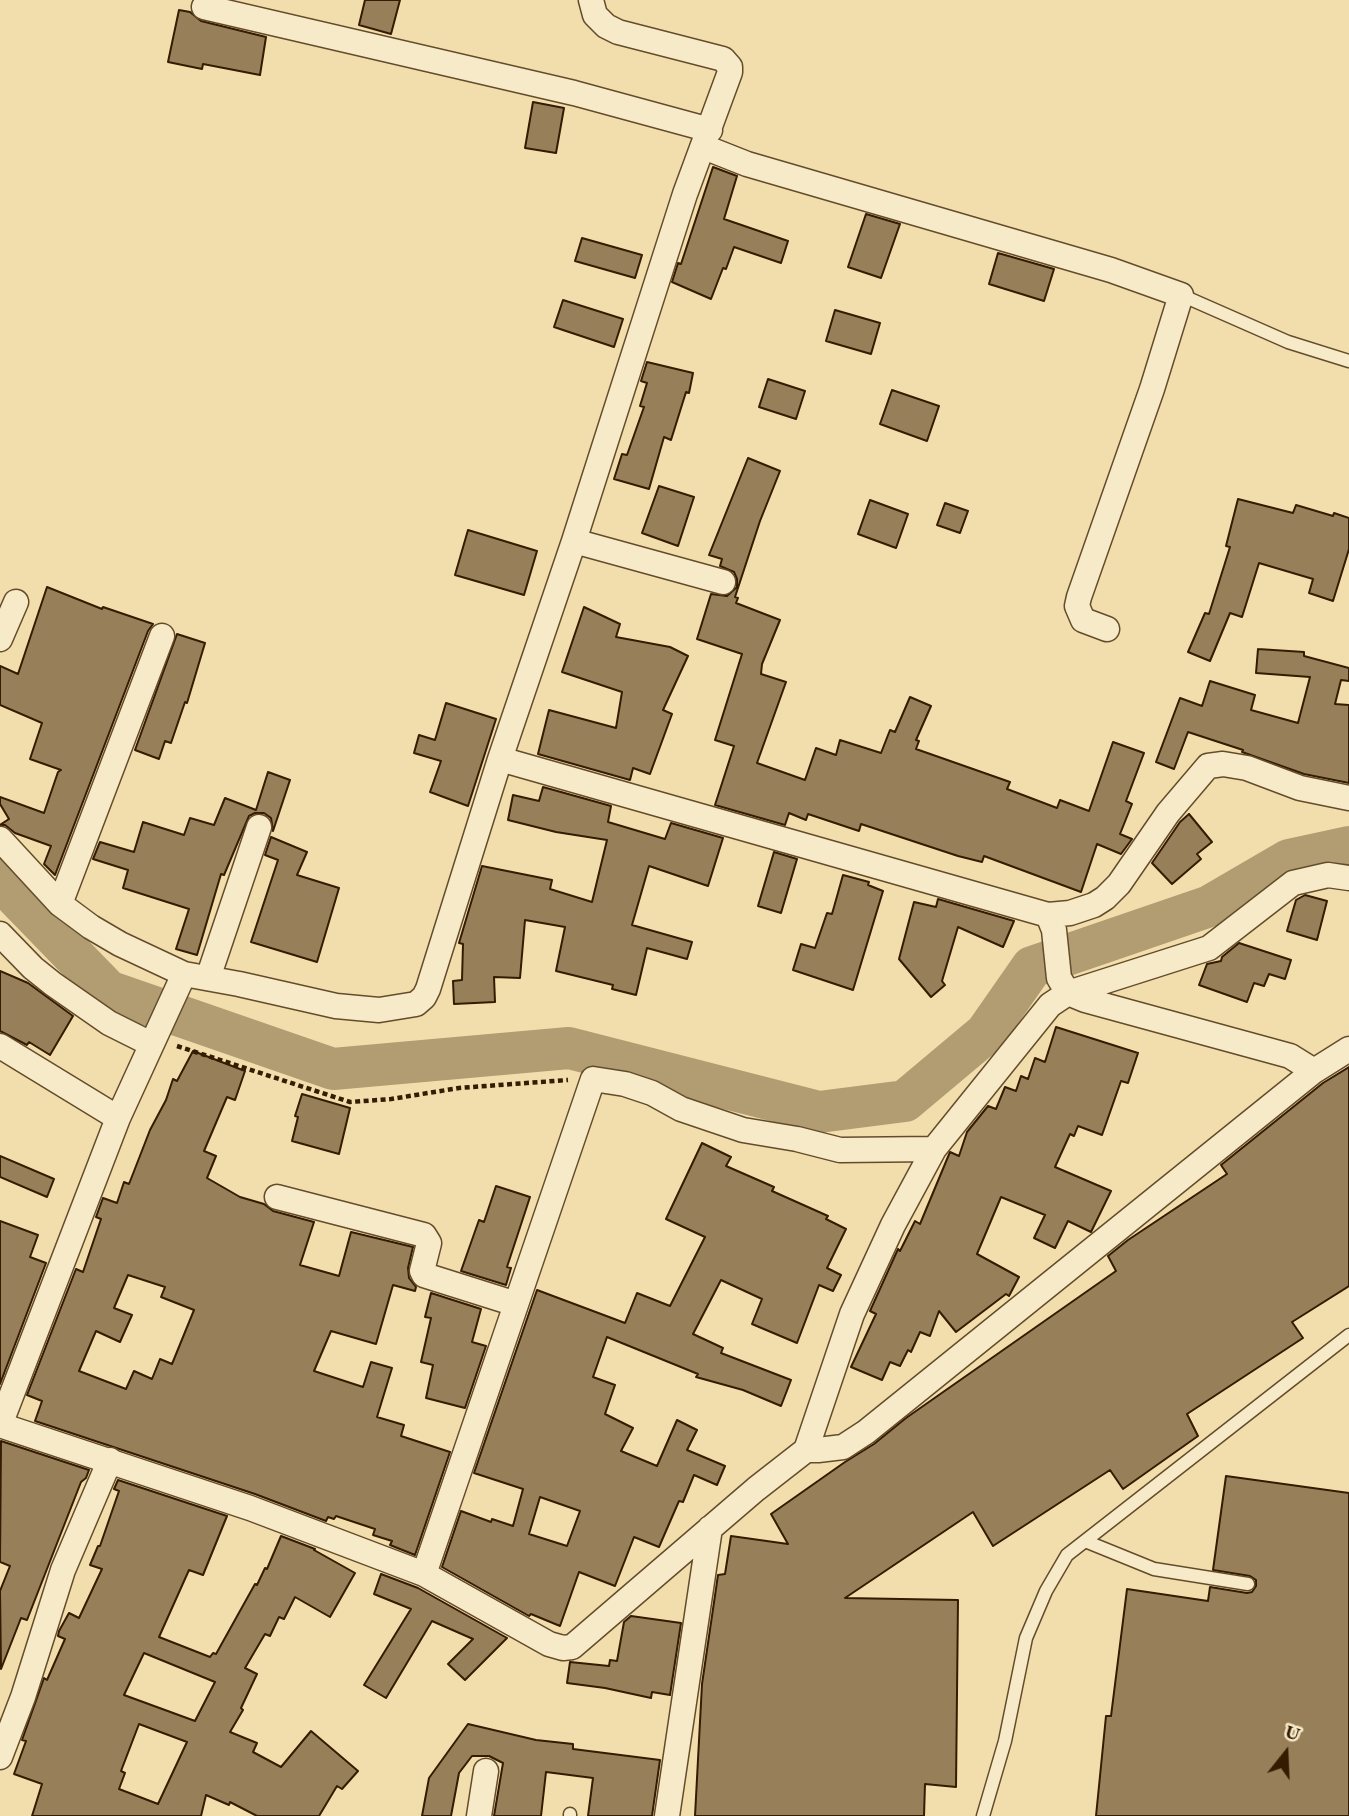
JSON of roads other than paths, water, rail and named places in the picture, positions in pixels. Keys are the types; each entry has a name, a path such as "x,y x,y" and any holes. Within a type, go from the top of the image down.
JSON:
{"street":[{"path":"0,839 60,904 91,927 190,979 336,1006 379,1010 420,1002 428,989 500,759 574,541 685,194 729,78 730,66 727,62 618,32 607,26 595,15 591,0"},
{"path":"204,7 574,93 707,138 747,164 1111,270 1181,295 1152,389 1077,606 1083,620 1107,629"},
{"path":"574,541 723,582"},
{"path":"0,639 16,602"},
{"path":"60,904 162,636"},
{"path":"500,759 1051,922 1105,898 1119,884 1168,813 1208,766 1223,764 1247,768 1300,788 1349,798"},
{"path":"259,827 190,979 154,1038 118,1118 0,1425 250,1508 424,1574 549,1644 568,1648 578,1643 710,1528 806,1450 852,1314 893,1225 934,1149 1063,986 1209,948 1293,883 1328,875 1349,878"},
{"path":"1051,922 1063,986 1085,1000 1290,1056 1314,1071"},
{"path":"0,934 33,968 109,1023 154,1038"},
{"path":"0,1046 118,1118"},
{"path":"806,1450 843,1447 866,1432 1314,1071 1349,1049"},
{"path":"424,1574 593,1079 652,1093 681,1109 743,1130 797,1139 839,1150 934,1149"},
{"path":"277,1197 424,1235 429,1242 422,1271 424,1275 516,1304"},
{"path":"0,1757 23,1696 63,1570 110,1460"},
{"path":"667,1816 710,1528"},
{"path":"479,1816 486,1771"}],"lane":[{"path":"1181,295 1288,342 1349,360"},
{"path":"984,1816 1005,1741 1026,1638 1046,1591 1067,1555 1349,1335"},
{"path":"1085,1541 1154,1569 1248,1584"}],"waterway":[{"path":"0,880 108,991 333,1069 569,1048 819,1112 905,1101 986,1033 1032,967 1210,906 1289,860 1349,847"}]}
